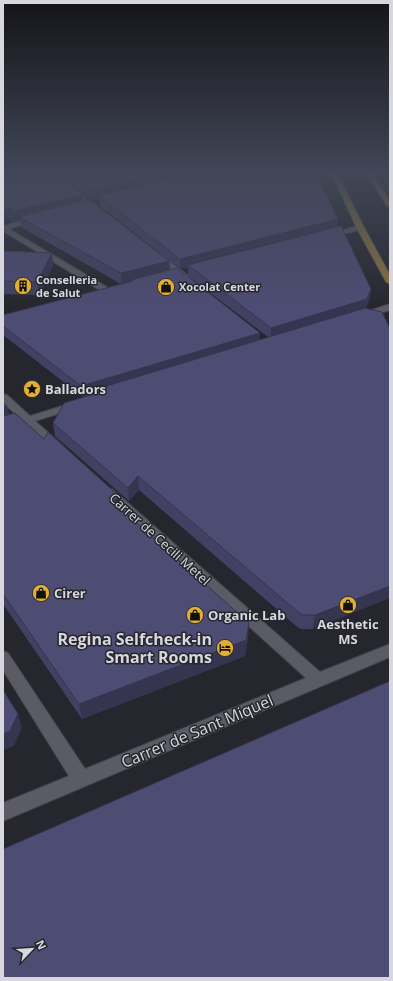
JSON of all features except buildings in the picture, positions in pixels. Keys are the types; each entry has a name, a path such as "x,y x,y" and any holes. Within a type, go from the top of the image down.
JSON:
{"main road":[{"path":"356,219 390,282"}],"street":[{"path":"3,228 37,219"},
{"path":"322,237 360,227"},
{"path":"3,228 113,291 94,296"},
{"path":"150,250 192,283"},
{"path":"352,319 390,307"},
{"path":"3,397 64,452"},
{"path":"3,427 88,401"},
{"name":"Carrer de Cecili Metel","path":"99,483 318,680"},
{"name":"Carrer de Sant Miquel","path":"3,812 390,650"},
{"path":"3,657 81,779"}],"place":[{"name":"Conselleria de Salut","path":"23,286"},
{"name":"Xocolat Center","path":"166,287"},
{"name":"Balladors","path":"32,389"},
{"name":"Cirer","path":"41,593"},
{"name":"Aesthetic MS","path":"348,605"},
{"name":"Organic Lab","path":"195,615"},
{"name":"Regina Selfcheck-in Smart Rooms","path":"225,648"}]}
